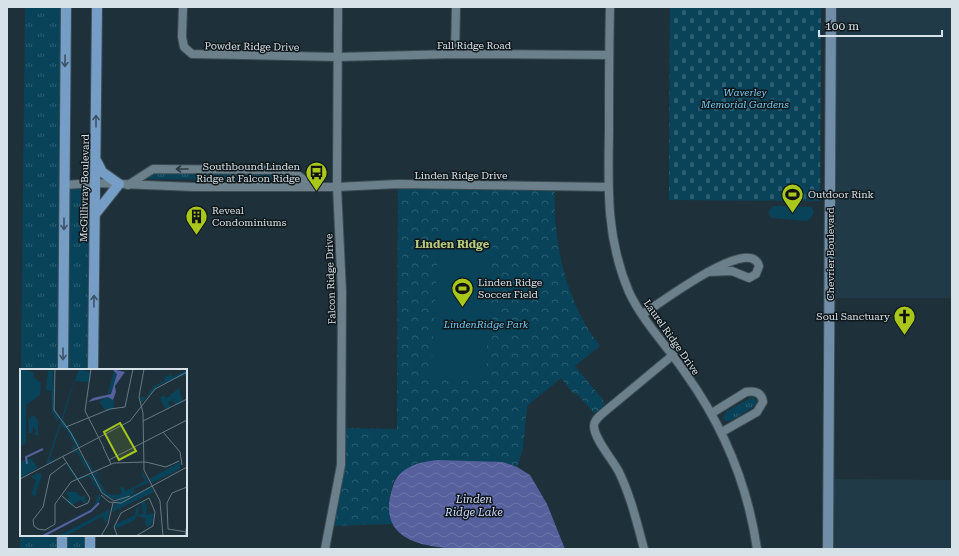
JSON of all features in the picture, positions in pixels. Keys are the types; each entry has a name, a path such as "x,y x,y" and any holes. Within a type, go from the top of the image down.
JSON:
{"main road":[{"name":"McGillivray Boulevard","path":"63,369 66,7"},
{"name":"McGillivray Boulevard","path":"93,369 96,213 97,7"},
{"path":"96,160 102,172 123,184 96,213"},
{"path":"62,536 62,549"},
{"path":"90,536 90,549"}],"street":[{"name":"Powder Ridge Drive","path":"183,7 182,37 184,47 192,54 338,57"},
{"name":"Falcon Ridge Drive","path":"325,549 341,465 342,292 337,187 338,7"},
{"path":"455,54 456,7"},
{"name":"Laurel Ridge Drive","path":"610,7 608,187 610,220 616,256 630,293 712,413 722,432 745,497 757,549"},
{"name":"Chevrier Boulevard","path":"828,549 832,7"},
{"name":"Fall Ridge Road","path":"338,57 455,54 609,55"},
{"path":"123,184 153,169 292,170 313,187"},
{"name":"Linden Ridge Drive","path":"64,185 96,183 194,187 337,187 398,184 608,187"},
{"path":"643,314 708,272 730,260 746,257 755,259 759,266 756,274 749,278 732,271 708,272"},
{"path":"644,549 630,500 618,472 597,436 594,426 596,420 603,413 673,355"},
{"path":"712,413 746,392 752,391 758,393 762,398 763,402 757,412 722,432"}],"shaded area":[{"path":"831,7 952,7 952,298 830,298"},
{"path":"828,479 952,480 952,549 828,549"}],"green space":[{"path":"25,7 66,7 64,185 96,183 93,369 21,369"},
{"name":"Waverley Memorial Gardens","path":"670,7 821,7 820,201 669,200"},
{"path":"153,169 289,173 300,180 142,179"},
{"name":"LindenRidge Park","path":"398,184 555,186 556,227 564,270 578,311 600,346 575,366 603,400 605,405 595,414 577,394 573,393 561,378 527,406 523,449 517,467 503,462 395,478 389,501 389,512 393,524 329,526 339,477 341,428 397,429"},
{"name":"Outdoor Rink","path":"773,206 812,207 814,213 808,221 773,218 770,217 769,211"},
{"name":"Linden Ridge Soccer Field","path":"439,235 493,238 485,381 431,379"},
{"path":"752,397 757,400 755,406 730,421 726,421 723,418 726,412"},
{"path":"20,536 90,536 90,549 20,549"}],"water":[{"name":"Linden Ridge Lake","path":"437,460 503,462 517,467 530,475 547,504 565,549 455,549 435,547 418,543 403,535 393,524 389,508 393,486 400,474 410,467 423,462"}],"place":[{"name":"Southbound Linden Ridge at Falcon Ridge","path":"316,192"},
{"name":"Outdoor Rink","path":"792,214"},
{"name":"Reveal Condominiums","path":"197,236"},
{"name":"Linden Ridge Soccer Field","path":"462,308"},
{"name":"Soul Sanctuary","path":"905,336"}],"district":[{"name":"Linden Ridge","path":"452,244"}]}
